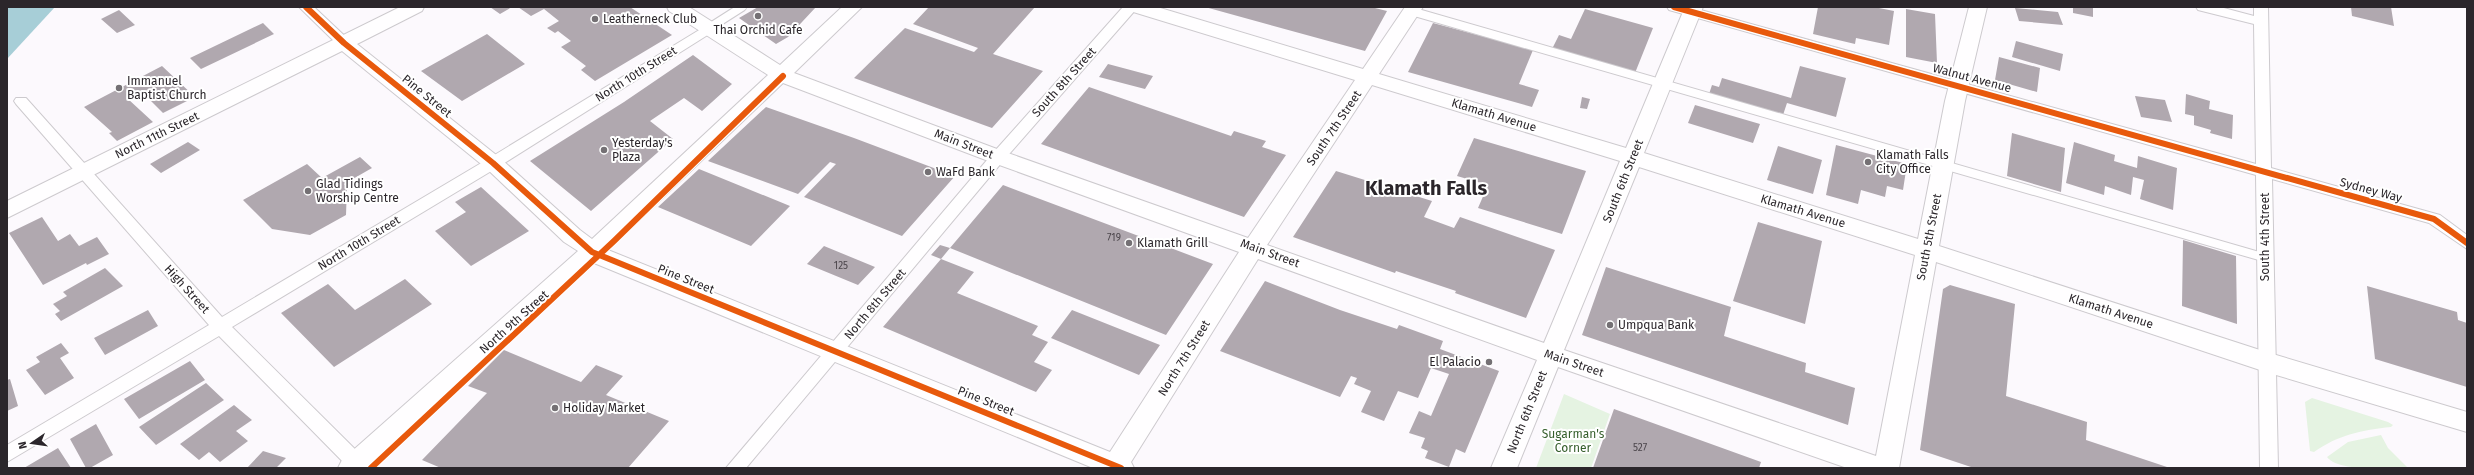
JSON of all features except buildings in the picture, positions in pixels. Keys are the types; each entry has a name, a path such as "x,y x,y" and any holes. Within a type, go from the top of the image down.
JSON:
{"main road":[{"name":"North 11th Street","path":"7,210 344,44 415,7"},
{"name":"Main Street","path":"676,7 780,75 998,157 1551,355 1878,468"},
{"name":"North 9th Street","path":"356,467 592,252 853,7"},
{"name":"Klamath Avenue","path":"1137,7 1632,157 1926,250 2266,362 2467,422"},
{"name":"South 5th Street","path":"1886,468 1958,86 1978,7"},
{"name":"South 7th Street","path":"1254,248 1412,9"},
{"name":"South 6th Street","path":"1551,355 1663,84 1687,9"},
{"name":"Pine Street","path":"344,44 493,163 592,252 1117,467"},
{"name":"North 7th Street","path":"1117,467 1254,248"},
{"name":"North 6th Street","path":"1504,468 1551,355"}],"street":[{"name":"Pine Street","path":"306,7 344,44"},
{"name":"South 8th Street","path":"998,157 1131,7"},
{"path":"2203,7 2261,14"},
{"name":"Walnut Avenue","path":"1687,9 2264,172"},
{"name":"South 4th Street","path":"2261,14 2269,468"},
{"name":"North 10th Street","path":"7,454 493,163 709,28"},
{"name":"High Street","path":"21,100 82,172 220,326 356,467"},
{"name":"North 8th Street","path":"735,468 998,157"},
{"name":"Sydney Way","path":"2264,172 2434,219 2467,243"}],"lane":[{"path":"709,28 742,7"},
{"path":"1412,9 1663,84 2266,258"}],"green space":[{"name":"Sugarman's Corner","path":"1564,394 1610,414 1591,468 1536,468"},
{"path":"2312,398 2388,422 2393,425 2391,427 2341,437 2314,452 2310,451 2305,402"},
{"path":"2381,435 2388,448 2408,468 2352,467 2333,462 2327,457 2348,442"}],"water":[{"path":"7,7 55,7 7,59"}],"cycle path":[{"path":"306,7 344,43 493,163 592,252 1121,468"},
{"path":"1674,7 2434,219 2467,243"},
{"path":"371,468 614,241 783,76"}],"place":[{"name":"Thai Orchid Cafe","path":"758,16"},
{"name":"Leatherneck Club","path":"595,19"},
{"name":"Immanuel Baptist Church","path":"119,88"},
{"name":"Yesterday's Plaza","path":"604,150"},
{"name":"Klamath Falls City Office","path":"1868,162"},
{"name":"WaFd Bank","path":"928,172"},
{"name":"Glad Tidings Worship Centre","path":"308,191"},
{"name":"Klamath Grill","path":"1129,243"},
{"name":"Umpqua Bank","path":"1610,325"},
{"name":"El Palacio","path":"1489,362"},
{"name":"Holiday Market","path":"555,408"}],"district":[{"name":"Klamath Falls","path":"1426,188"}]}
